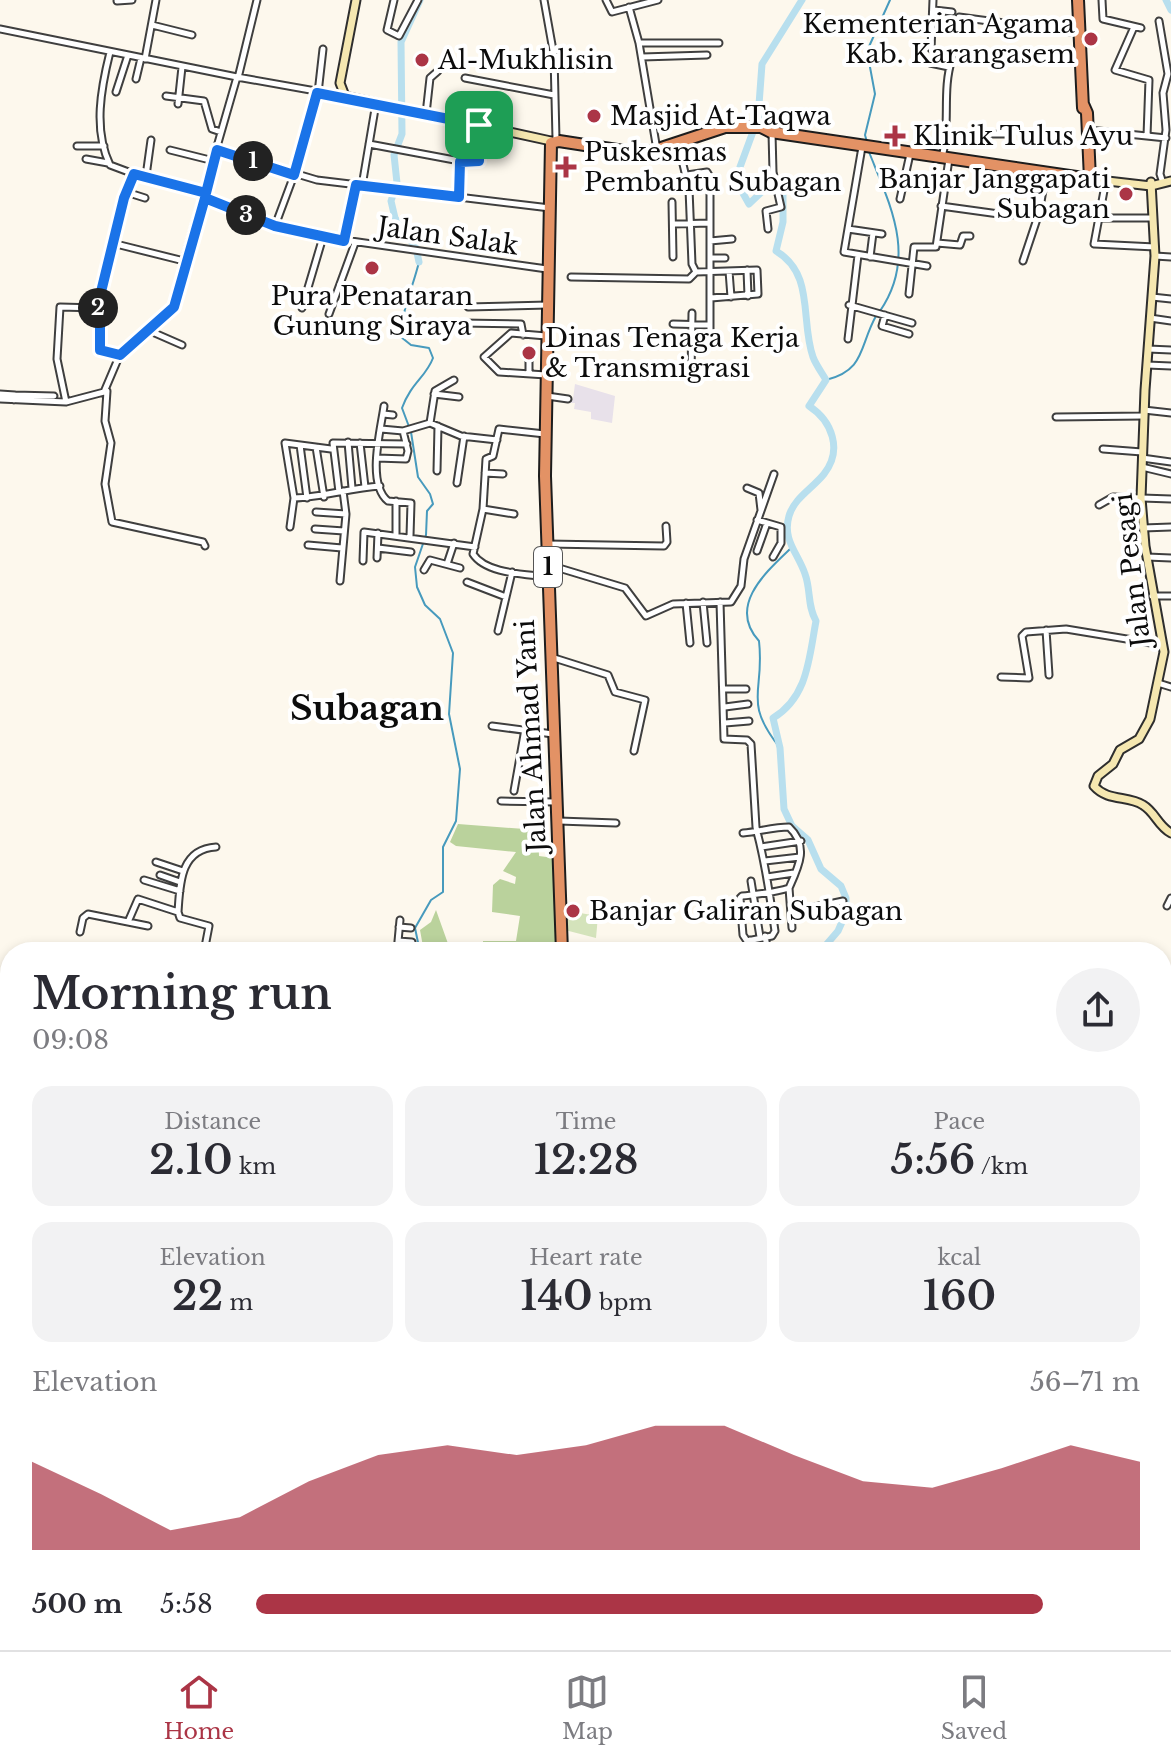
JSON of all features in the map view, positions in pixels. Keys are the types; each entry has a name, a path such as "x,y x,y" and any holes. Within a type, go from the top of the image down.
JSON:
{"highway":[{"path":"1078,0 1087,176"},
{"path":"1083,104 1089,130 1087,176"},
{"path":"556,144 637,154 657,151 725,127 755,126"},
{"path":"771,132 1087,176"},
{"name":"Jalan Ahmad Yani","path":"556,144 552,183 546,396 547,577 562,942"},
{"path":"870,145 946,156"},
{"path":"973,160 1046,173 1087,176"}],"street":[{"path":"117,1 132,0"},
{"path":"136,79 156,0"},
{"path":"205,546 202,542 112,522 105,484 111,443 105,421 107,390 120,355 150,331 176,303 184,261 206,196 257,0"},
{"path":"345,96 340,83 356,0"},
{"path":"394,0 387,30 399,36 418,0"},
{"path":"0,29 238,78 345,96 556,144 553,47 544,0"},
{"path":"606,0 612,12 658,0"},
{"path":"933,0 931,49 951,57 946,156 936,245"},
{"path":"1102,0 1103,19 1138,28 1115,70 1149,80 1147,136"},
{"path":"629,7 642,57 657,151"},
{"path":"934,10 952,12"},
{"path":"959,17 1080,33"},
{"path":"1087,176 1165,183 1160,170 1166,138 1163,93 1168,68 1159,21"},
{"path":"152,25 192,35"},
{"path":"910,26 932,29"},
{"path":"639,43 719,43"},
{"path":"275,226 294,175 317,93 323,49"},
{"path":"109,163 104,146 100,93 110,52"},
{"path":"116,92 128,55"},
{"path":"642,57 707,55"},
{"path":"930,63 949,67"},
{"path":"179,101 182,67"},
{"path":"426,114 430,78 438,71"},
{"path":"465,78 554,95"},
{"path":"166,96 179,101 204,101 212,129 221,132"},
{"path":"344,241 369,144 376,103"},
{"path":"459,197 464,122"},
{"path":"369,144 460,162 479,161 479,125"},
{"path":"1089,130 1166,138"},
{"path":"768,229 766,211 780,208 773,172 771,132"},
{"path":"946,134 1010,134"},
{"path":"146,176 151,140"},
{"path":"678,143 687,175 692,264 696,272"},
{"path":"870,145 843,252 927,266"},
{"path":"77,146 104,146"},
{"path":"170,150 214,161"},
{"path":"217,150 294,175 390,190 552,208"},
{"path":"900,199 911,153"},
{"name":"Jalan Salak","path":"86,159 109,163 206,196 275,226 355,243 549,269"},
{"path":"754,190 773,172"},
{"path":"1023,261 1046,173"},
{"path":"120,355 99,348 102,320 98,308 112,243 134,174"},
{"path":"673,324 710,328 709,175 687,175"},
{"path":"1087,176 1151,184"},
{"path":"1106,180 1094,244 1171,257"},
{"name":"Jalan Pesagi","path":"1151,184 1155,252 1141,498 1146,557 1166,662 1158,683 1153,714 1144,731 1136,741 1120,750 1113,764 1098,776 1094,786 1111,797 1144,805 1158,824 1171,833"},
{"path":"126,192 145,198"},
{"path":"672,202 673,257"},
{"path":"941,206 1017,216 1037,214"},
{"path":"1101,218 1153,218"},
{"path":"673,224 709,223"},
{"path":"848,229 882,234"},
{"path":"870,257 873,233"},
{"path":"909,294 914,246 960,245 963,236 970,236"},
{"path":"302,308 323,237"},
{"path":"710,241 732,239"},
{"path":"112,243 184,261"},
{"path":"329,314 355,243"},
{"path":"848,339 849,305 858,255"},
{"path":"711,258 725,258"},
{"path":"747,270 748,296"},
{"path":"571,277 672,280 689,279 696,272 757,270 759,292 748,296 711,298"},
{"path":"729,271 731,297"},
{"path":"1152,297 1171,299"},
{"path":"468,307 549,305"},
{"path":"849,305 912,323"},
{"path":"66,402 57,359 56,325 60,306 98,308"},
{"path":"691,375 692,313"},
{"path":"885,315 882,326 909,334"},
{"path":"1150,318 1171,321"},
{"path":"461,323 521,324 523,335"},
{"path":"150,331 182,345"},
{"path":"547,375 499,372 484,358 505,335 548,337"},
{"path":"1148,349 1171,350"},
{"path":"529,361 529,373"},
{"path":"1147,365 1171,366"},
{"path":"430,423 434,394 454,380"},
{"path":"14,397 66,402 107,390"},
{"path":"434,394 459,397"},
{"path":"0,397 54,396"},
{"path":"546,396 568,399"},
{"path":"384,406 381,429 375,443 380,486 385,499 411,503 410,536"},
{"path":"1056,417 1171,413"},
{"path":"383,414 393,415"},
{"path":"381,429 404,431 430,423 464,436 497,440"},
{"path":"437,471 438,426"},
{"path":"546,434 499,429 493,457 486,459 483,509 475,559 512,572 547,577"},
{"path":"377,458 406,459 404,431"},
{"path":"457,483 464,436"},
{"path":"348,442 352,488"},
{"path":"290,527 294,498 285,443 331,449"},
{"path":"340,581 346,514 331,449 333,443 407,444"},
{"path":"360,443 365,487"},
{"path":"300,445 307,498"},
{"path":"316,447 324,497"},
{"path":"1103,449 1171,462"},
{"path":"1142,467 1171,474"},
{"path":"485,473 503,474"},
{"path":"548,565 625,588 646,616 673,604 731,602 738,593 744,559 774,474"},
{"path":"294,498 324,497 352,488 380,486"},
{"path":"747,488 759,493 761,511"},
{"path":"1099,505 1113,497 1171,499"},
{"path":"396,501 396,535"},
{"path":"483,509 514,514"},
{"path":"316,512 346,514"},
{"path":"757,520 781,527 781,543 773,557"},
{"path":"757,551 767,523"},
{"path":"547,544 664,546 667,542 666,526"},
{"path":"1143,528 1171,527"},
{"path":"315,529 344,531"},
{"path":"363,561 364,532 475,547"},
{"path":"377,558 378,533"},
{"path":"447,564 454,543"},
{"path":"308,545 342,548"},
{"path":"378,548 411,552"},
{"path":"1146,557 1171,558"},
{"path":"424,570 429,560 460,568"},
{"path":"498,631 512,572"},
{"path":"467,582 506,597"},
{"path":"1152,596 1171,596"},
{"path":"703,602 707,643"},
{"path":"720,602 725,741 747,740 751,744 757,832 765,861 769,892 775,931 750,940 743,938 739,900 754,895 769,892 789,888"},
{"path":"686,603 690,643"},
{"path":"1001,677 1029,678 1022,636 1046,630 1086,632 1164,645"},
{"path":"1046,630 1049,675"},
{"path":"550,657 608,675 615,692 645,700 634,751"},
{"path":"1158,683 1171,687"},
{"path":"724,689 746,689"},
{"path":"725,707 748,704"},
{"path":"725,723 749,721"},
{"path":"492,726 554,735"},
{"path":"514,791 525,729"},
{"path":"501,801 557,802"},
{"path":"558,821 616,823"},
{"path":"743,833 789,827 801,841 800,857 789,888 792,928"},
{"path":"761,847 801,841"},
{"path":"206,942 209,926 180,918 180,882 183,871 200,850 216,847"},
{"path":"765,861 800,857"},
{"path":"156,862 183,871"},
{"path":"767,877 795,873"},
{"path":"160,875 180,882"},
{"path":"144,880 180,891"},
{"path":"751,881 765,942"},
{"path":"1167,906 1171,898"},
{"path":"128,922 138,899 178,912"},
{"path":"791,912 843,901"},
{"path":"80,932 83,918 88,914 148,926"},
{"path":"411,928 400,923 398,941 412,942"}],"shaded area":[{"path":"575,384 615,396 612,423 591,419 591,412 574,409 575,403 568,403 573,399"}],"green space":[{"path":"458,824 538,830 539,856 554,858 557,942 483,942 516,941 520,916 492,912 493,885 500,879 515,884 516,877 503,871 516,852 456,846 450,842"},
{"path":"436,910 447,942 422,942 420,930 431,922"},
{"path":"562,910 598,916 596,938 561,929"}],"waterway":[{"path":"419,262 416,248 395,218 391,201 397,183 394,155 402,134 401,42 420,0"},
{"path":"802,0 762,64 758,118 740,167 740,188 749,204 770,184 783,187 783,222 776,251 788,261 801,285 809,343 814,360 826,380 809,406 824,420 834,446 830,465 799,498 789,516 789,539 805,574 816,621 809,662 800,688 794,699 773,718 780,748 784,809 792,826 808,840 821,869 841,886 846,898 846,913 838,931 829,942"},
{"path":"867,142 865,135 875,94 867,51 890,0"},
{"path":"1166,0 1171,10"},
{"path":"869,152 892,212 899,251 891,291 880,311"},
{"path":"418,942 415,928 431,900 443,892 443,847 456,821 460,769 449,714 453,653 440,619 425,605 417,587 415,567 426,535 427,511 433,504 418,477 411,432 402,408 433,358 429,348 411,345 401,337 405,309 419,262"},
{"path":"826,380 839,376 855,363 876,316"},
{"path":"780,748 768,732 758,707 759,641 750,628 747,615 748,603 761,579 791,548"}],"place":[{"name":"Kementerian Agama Kab. Karangasem","path":"1091,39"},
{"name":"Al-Mukhlisin","path":"422,60"},
{"name":"Masjid At-Taqwa","path":"594,116"},
{"name":"Klinik Tulus Ayu","path":"895,136"},
{"name":"Puskesmas Pembantu Subagan","path":"566,167"},
{"name":"Banjar Janggapati Subagan","path":"1126,194"},
{"name":"Pura Penataran Gunung Siraya","path":"372,268"},
{"name":"Dinas Tenaga Kerja & Transmigrasi","path":"529,353"},
{"name":"Banjar Galiran Subagan","path":"573,911"}],"district":[{"name":"Subagan","path":"367,708"}],"route":[{"path":"317,93 345,96 479,125 479,161 476,164 460,162 459,197 356,185 344,241 275,226 205,198 184,261 179,296 174,307 120,355 99,348 102,320 98,308 100,296 124,198 134,174 206,193 217,150 294,175 317,93"}]}
